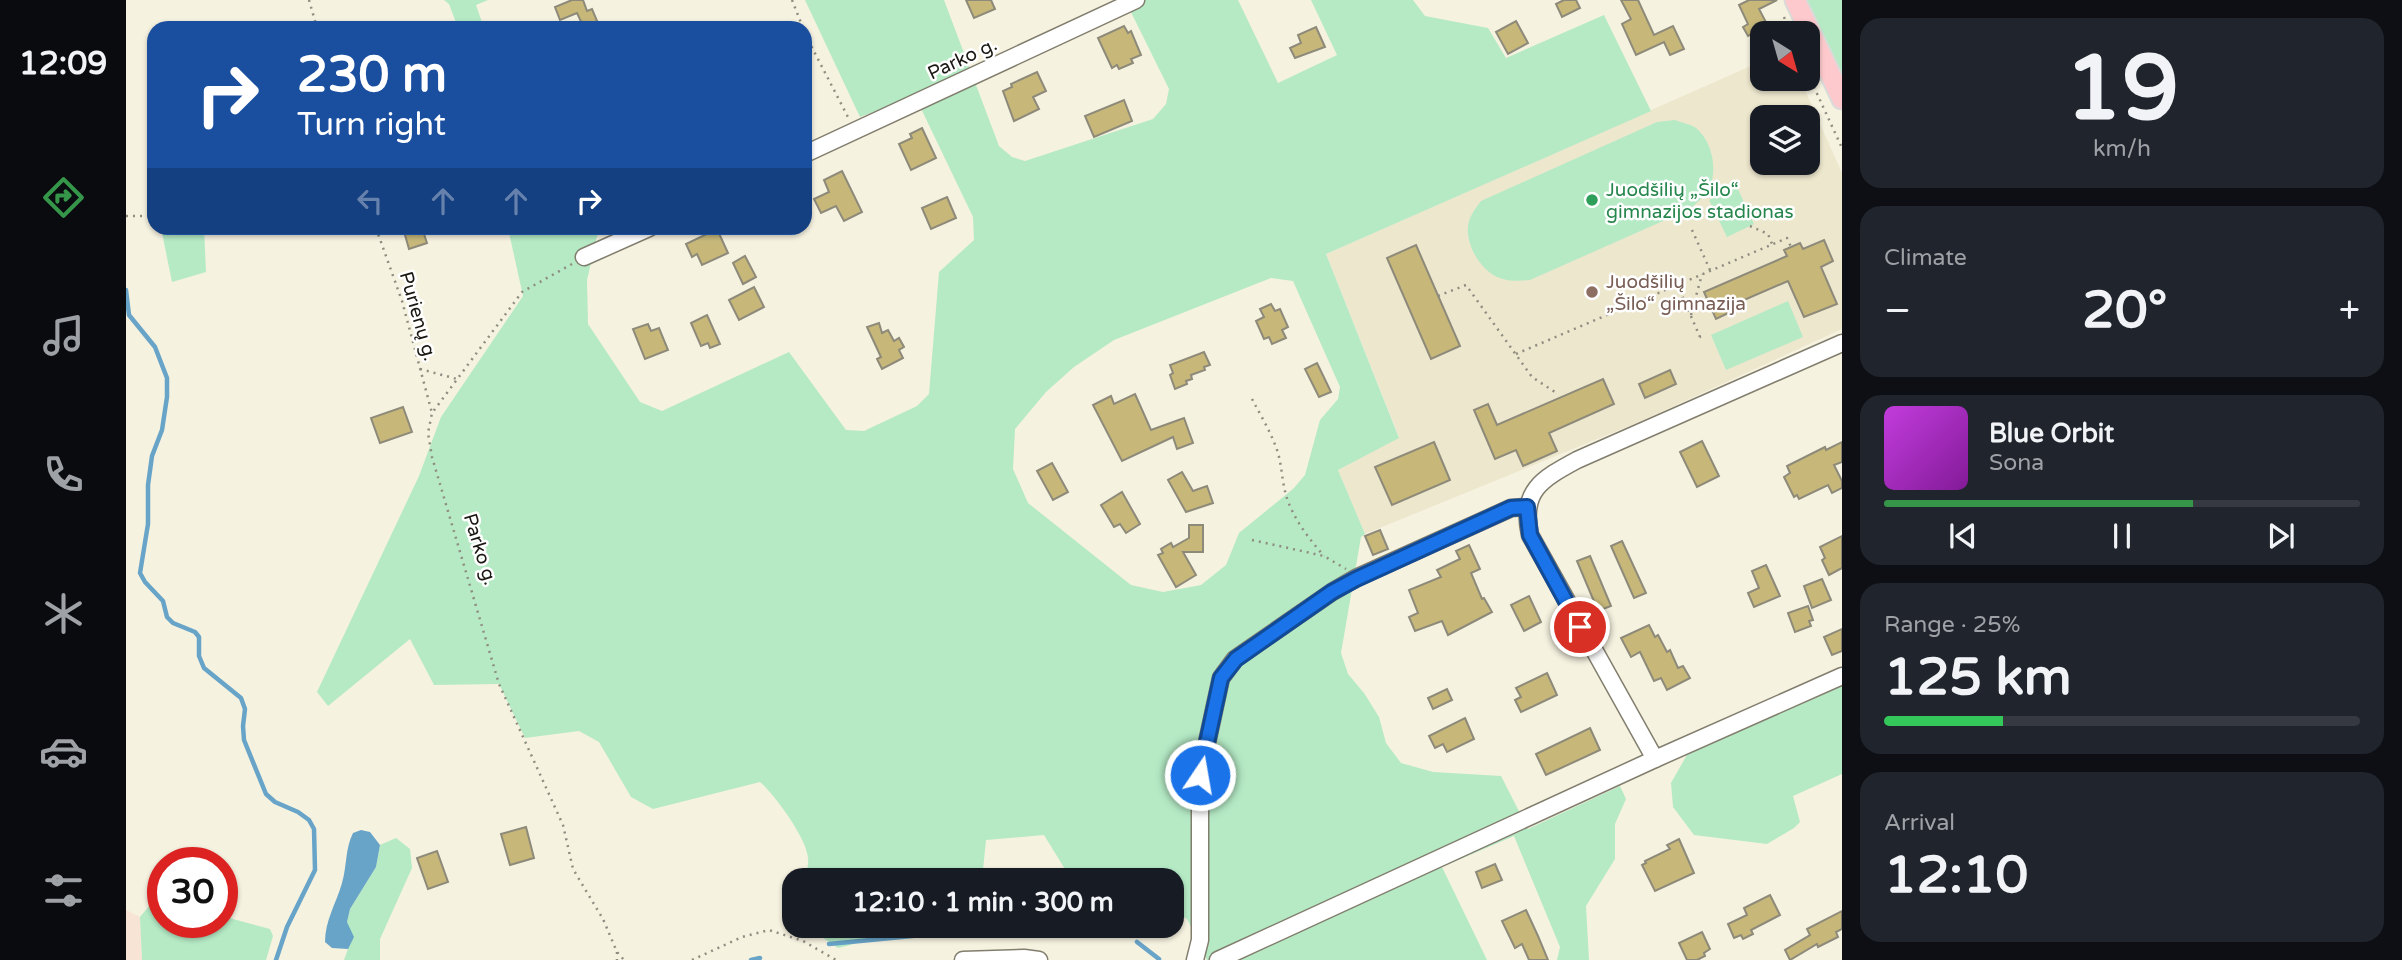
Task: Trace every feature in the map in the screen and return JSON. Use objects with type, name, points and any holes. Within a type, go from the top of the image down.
[{"type":"main road","points":[[1795,0],[1842,99]]},
{"type":"street","name":"Parko g.","points":[[812,151],[1136,0]]},
{"type":"street","points":[[584,257],[633,235]]},
{"type":"street","points":[[1654,759],[1530,535],[1527,507],[1533,493],[1544,481],[1577,460],[1842,343]]},
{"type":"street","points":[[1195,960],[1200,940],[1200,775],[1221,678],[1236,659],[1332,592],[1511,508],[1527,507]]},
{"type":"street","points":[[1218,960],[1654,759],[1842,676]]},
{"type":"street","points":[[963,960],[1039,960]]},
{"type":"path","points":[[309,0],[315,21]]},
{"type":"path","points":[[792,0],[800,21]]},
{"type":"path","points":[[812,47],[856,131]]},
{"type":"path","points":[[1816,91],[1842,148]]},
{"type":"path","points":[[126,216],[147,216]]},
{"type":"path","points":[[1750,226],[1768,234],[1772,244]]},
{"type":"path","points":[[1692,230],[1710,270]]},
{"type":"path","name":"Purienų g.","points":[[378,235],[402,301],[432,413]]},
{"type":"path","points":[[1516,354],[1787,238],[1791,247]]},
{"type":"path","points":[[432,413],[522,292],[584,257]]},
{"type":"path","points":[[1690,315],[1702,274]]},
{"type":"path","points":[[1438,296],[1466,285],[1532,377],[1558,394]]},
{"type":"path","points":[[1677,285],[1700,337],[1698,338]]},
{"type":"path","points":[[420,369],[457,379]]},
{"type":"path","points":[[1252,399],[1274,442],[1290,508],[1324,556]]},
{"type":"path","name":"Parko g.","points":[[432,413],[428,433],[432,457],[499,684],[563,825],[573,869],[603,919],[617,952],[624,960]]},
{"type":"path","points":[[1252,540],[1324,556],[1345,567],[1356,579]]},
{"type":"path","points":[[692,960],[742,937],[769,930],[803,941],[836,960]]},
{"type":"path","points":[[617,952],[617,960]]},
{"type":"shaded area","name":"Juodšilių „Šilo“ gimnazija","points":[[1750,66],[1750,91],[1805,91],[1812,105],[1750,105],[1750,175],[1820,175],[1820,124],[1842,173],[1842,329],[1639,422],[1365,534],[1338,470],[1399,437],[1326,254]]},
{"type":"shaded area","points":[[126,910],[140,917],[142,960],[126,960]]},
{"type":"green space","points":[[444,0],[488,0],[476,5],[482,21],[455,21],[449,4]]},
{"type":"green space","points":[[805,0],[944,0],[999,146],[1012,157],[1025,161],[1153,119],[1166,104],[1169,89],[1125,0],[1238,0],[1278,83],[1337,55],[1311,0],[1413,0],[1425,16],[1488,28],[1506,58],[1604,15],[1651,111],[1326,254],[1399,438],[1338,470],[1365,534],[1361,537],[1341,653],[1348,674],[1379,717],[1386,743],[1401,763],[1433,772],[1501,776],[1528,829],[1620,786],[1626,799],[1615,824],[1615,859],[1586,906],[1589,960],[1557,960],[1560,947],[1514,836],[1442,867],[1487,960],[1207,960],[1184,917],[1184,868],[1064,868],[1044,835],[986,840],[983,868],[807,868],[806,850],[796,829],[782,807],[760,782],[653,809],[631,797],[599,742],[579,731],[525,738],[499,684],[434,685],[410,639],[328,706],[317,692],[419,476],[441,417],[523,296],[510,235],[597,235],[587,280],[588,324],[640,402],[662,411],[789,352],[846,430],[864,431],[917,406],[929,394],[939,272],[974,240],[973,217],[915,96],[860,117]],"holes":[[[1271,278],[1293,281],[1340,387],[1338,399],[1320,420],[1305,475],[1293,489],[1239,533],[1226,565],[1201,585],[1163,592],[1131,585],[1028,503],[1013,469],[1015,429],[1046,392],[1074,367],[1114,340]]]},
{"type":"green space","points":[[1806,0],[1842,0],[1842,77],[1820,30],[1820,21],[1816,21]]},
{"type":"green space","name":"Juodšilių „Šilo“ gimnazijos stadionas","points":[[1675,120],[1694,127],[1701,133],[1709,146],[1713,162],[1711,184],[1702,198],[1690,209],[1530,280],[1501,279],[1480,262],[1469,241],[1468,226],[1481,201],[1657,122]]},
{"type":"green space","points":[[1737,187],[1754,224],[1727,237],[1709,200]]},
{"type":"green space","points":[[162,235],[204,235],[206,272],[172,282]]},
{"type":"green space","points":[[1788,301],[1803,337],[1726,370],[1711,335]]},
{"type":"green space","points":[[1842,686],[1842,774],[1793,796],[1800,822],[1767,844],[1694,835],[1673,807],[1671,783],[1688,753]]},
{"type":"green space","points":[[396,838],[410,849],[412,868],[380,939],[380,960],[344,960],[348,949],[347,922],[350,909],[376,867],[380,845]]},
{"type":"green space","points":[[147,908],[147,938],[238,938],[238,920],[270,929],[273,936],[266,960],[142,960],[140,917]]},
{"type":"green space","points":[[823,938],[878,938],[838,948]]},
{"type":"water","points":[[361,830],[370,832],[380,845],[376,867],[350,909],[347,922],[354,937],[348,949],[332,948],[325,942],[327,926],[342,883],[350,839],[353,833]]},
{"type":"building","points":[[572,0],[583,0],[587,11],[592,9],[597,21],[581,21],[577,13],[560,20],[555,7]]},
{"type":"building","points":[[966,0],[991,0],[995,9],[974,18]]},
{"type":"building","points":[[1564,0],[1576,0],[1580,8],[1562,17],[1556,4]]},
{"type":"building","points":[[1621,0],[1638,0],[1654,35],[1673,26],[1684,49],[1670,55],[1664,42],[1636,55],[1622,24],[1631,19]]},
{"type":"building","points":[[1749,0],[1777,0],[1759,9],[1765,21],[1750,21],[1748,36],[1743,27],[1748,24],[1739,5]]},
{"type":"building","points":[[1516,21],[1528,43],[1508,54],[1496,32]]},
{"type":"building","points":[[1124,26],[1128,33],[1131,31],[1141,55],[1131,59],[1133,63],[1119,69],[1117,65],[1112,68],[1098,38]]},
{"type":"building","points":[[1316,27],[1325,47],[1295,58],[1290,48],[1301,43],[1298,35]]},
{"type":"building","points":[[1037,72],[1046,91],[1033,97],[1039,109],[1014,121],[1003,91],[1012,87],[1011,84]]},
{"type":"building","points":[[1124,100],[1132,121],[1094,137],[1085,116]]},
{"type":"building","points":[[922,128],[936,158],[911,170],[899,144],[912,138],[910,134]]},
{"type":"building","points":[[842,171],[862,212],[844,221],[836,206],[821,213],[814,199],[829,192],[824,180]]},
{"type":"building","points":[[947,197],[956,218],[931,229],[922,208]]},
{"type":"building","points":[[405,235],[424,235],[427,243],[409,249]]},
{"type":"building","points":[[705,235],[720,235],[728,253],[702,265],[697,254],[692,257],[686,244]]},
{"type":"building","points":[[1824,240],[1833,261],[1821,267],[1837,304],[1804,317],[1788,281],[1737,303],[1739,308],[1716,319],[1704,292],[1787,256],[1784,250],[1800,243],[1803,249]]},
{"type":"building","points":[[1416,245],[1460,346],[1431,359],[1387,258]]},
{"type":"building","points":[[745,256],[756,277],[743,284],[733,263]]},
{"type":"building","points":[[754,287],[764,307],[739,320],[729,300]]},
{"type":"building","points":[[1271,304],[1275,311],[1280,309],[1288,327],[1282,330],[1286,338],[1272,344],[1269,337],[1264,339],[1256,321],[1264,317],[1260,309]]},
{"type":"building","points":[[707,315],[720,344],[710,348],[708,343],[701,346],[691,323]]},
{"type":"building","points":[[879,323],[882,333],[888,330],[894,341],[899,338],[904,347],[899,350],[903,358],[882,369],[877,359],[881,357],[867,327]]},
{"type":"building","points":[[648,324],[651,331],[659,328],[668,350],[645,359],[633,329]]},
{"type":"building","points":[[1204,352],[1210,365],[1191,375],[1192,379],[1186,381],[1187,384],[1175,389],[1170,365]]},
{"type":"building","points":[[1317,363],[1331,392],[1319,397],[1305,369]]},
{"type":"building","points":[[1670,370],[1676,384],[1645,398],[1639,384]]},
{"type":"building","points":[[1603,379],[1614,404],[1549,433],[1557,451],[1523,466],[1516,450],[1495,459],[1474,410],[1488,404],[1497,425]]},
{"type":"building","points":[[1135,394],[1151,430],[1184,418],[1193,443],[1177,449],[1173,437],[1122,461],[1093,405],[1111,396],[1114,404]]},
{"type":"building","points":[[403,407],[412,432],[380,443],[371,418]]},
{"type":"building","points":[[1702,441],[1719,476],[1697,487],[1680,452]]},
{"type":"building","points":[[1434,442],[1450,480],[1392,505],[1375,467]]},
{"type":"building","points":[[1842,442],[1842,462],[1834,465],[1842,481],[1842,488],[1832,493],[1828,485],[1799,499],[1797,495],[1794,497],[1784,477],[1790,473],[1787,466],[1825,447],[1826,450]]},
{"type":"building","points":[[1052,463],[1068,492],[1053,500],[1037,471]]},
{"type":"building","points":[[1182,472],[1193,491],[1207,486],[1213,503],[1186,512],[1168,480]]},
{"type":"building","points":[[1122,492],[1140,524],[1126,533],[1120,524],[1114,527],[1101,505]]},
{"type":"building","points":[[1189,525],[1203,525],[1203,552],[1183,552],[1196,575],[1176,587],[1158,555],[1163,553],[1161,549],[1171,543],[1173,547],[1189,538]]},
{"type":"building","points":[[1380,530],[1388,549],[1373,555],[1365,536]]},
{"type":"building","points":[[1842,536],[1842,568],[1829,575],[1820,547]]},
{"type":"building","points":[[1622,541],[1646,593],[1634,598],[1611,546]]},
{"type":"building","points":[[1469,545],[1480,569],[1471,573],[1482,599],[1484,598],[1492,612],[1448,635],[1442,621],[1415,631],[1409,617],[1418,613],[1409,590],[1441,577],[1437,570],[1460,559],[1456,551]]},
{"type":"building","points":[[1590,556],[1611,606],[1598,611],[1577,561]]},
{"type":"building","points":[[1766,565],[1780,596],[1754,607],[1748,593],[1759,588],[1752,571]]},
{"type":"building","points":[[1822,579],[1831,600],[1812,608],[1804,586]]},
{"type":"building","points":[[1529,596],[1541,622],[1524,631],[1511,605]]},
{"type":"building","points":[[1808,606],[1813,620],[1809,621],[1811,626],[1795,632],[1788,613]]},
{"type":"building","points":[[1649,625],[1667,652],[1670,650],[1678,668],[1683,666],[1690,678],[1667,690],[1661,678],[1654,681],[1640,652],[1631,657],[1621,638]]},
{"type":"building","points":[[1842,629],[1842,651],[1832,655],[1824,637]]},
{"type":"building","points":[[1547,673],[1557,695],[1521,712],[1515,700],[1521,697],[1516,688]]},
{"type":"building","points":[[1447,689],[1452,700],[1433,709],[1428,698]]},
{"type":"building","points":[[1465,718],[1474,739],[1447,752],[1443,744],[1435,748],[1429,736]]},
{"type":"building","points":[[1590,728],[1600,750],[1546,775],[1536,754]]},
{"type":"building","points":[[526,827],[534,858],[510,865],[501,834]]},
{"type":"building","points":[[1679,839],[1694,873],[1655,891],[1642,865],[1670,849],[1667,845]]},
{"type":"building","points":[[437,851],[448,882],[428,889],[417,858]]},
{"type":"building","points":[[1495,864],[1502,880],[1482,888],[1476,872]]},
{"type":"building","points":[[1770,895],[1780,915],[1751,930],[1753,934],[1743,939],[1741,935],[1734,938],[1728,924],[1747,915],[1744,908]]},
{"type":"building","points":[[1526,910],[1548,960],[1529,960],[1522,944],[1515,948],[1502,921]]},
{"type":"building","points":[[1842,911],[1842,929],[1836,932],[1838,937],[1818,947],[1817,944],[1790,960],[1785,950],[1810,935],[1807,929]]},
{"type":"building","points":[[1702,932],[1710,949],[1704,953],[1705,956],[1697,960],[1687,960],[1679,943]]},
{"type":"waterway","points":[[126,290],[129,315],[155,347],[167,378],[162,430],[152,456],[148,485],[148,524],[140,573],[163,601],[167,617],[173,623],[195,632],[199,637],[199,656],[204,668],[241,698],[245,709],[244,740],[266,794],[275,802],[309,820],[314,829],[315,870],[287,927],[276,960]]},
{"type":"waterway","points":[[829,944],[891,938]]},
{"type":"waterway","points":[[1137,942],[1159,959]]},
{"type":"waterway","points":[[751,960],[760,958]]},
{"type":"place","name":"Juodšilių „Šilo“ gimnazijos stadionas","points":[[1592,200]]},
{"type":"place","name":"Juodšilių „Šilo“ gimnazija","points":[[1592,292]]},
{"type":"route","points":[[1200,775],[1221,678],[1236,659],[1332,592],[1511,508],[1527,507],[1526,520],[1530,535],[1580,627]]}]
